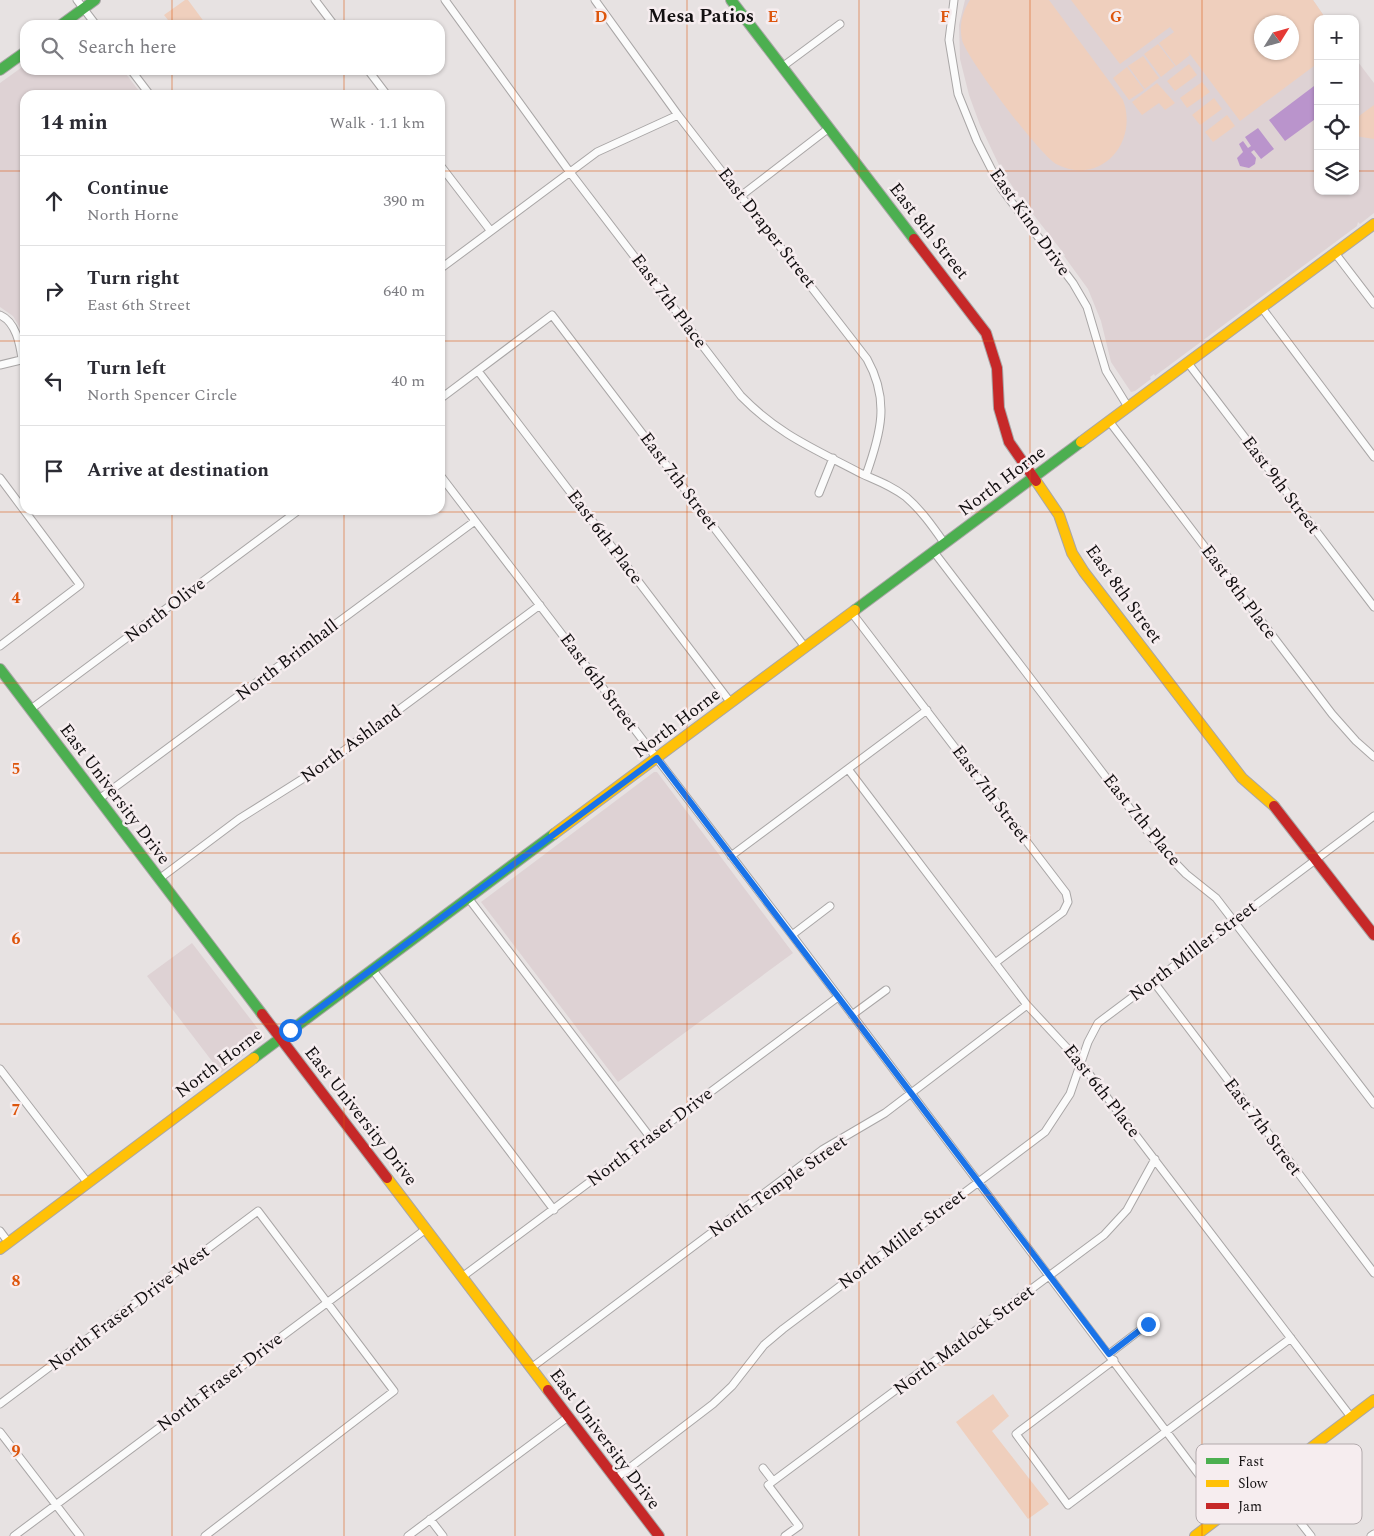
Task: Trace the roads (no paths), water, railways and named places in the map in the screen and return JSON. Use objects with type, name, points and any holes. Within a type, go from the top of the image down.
[{"type":"street","points":[[66,20],[80,4],[95,0]]},
{"type":"street","points":[[314,0],[330,20]]},
{"type":"street","name":"East 7th Place","points":[[445,0],[569,171],[741,396],[770,424],[788,437],[887,484],[905,497],[922,512],[945,544]]},
{"type":"street","name":"East Draper Street","points":[[595,0],[678,115],[858,346],[875,374],[880,389],[881,423],[878,440],[866,475]]},
{"type":"street","name":"East 8th Street","points":[[731,0],[986,332],[997,368],[998,398],[1003,425],[1016,455],[1059,515],[1072,553],[1084,572],[1242,778],[1280,812],[1374,935]]},
{"type":"street","name":"East Kino Drive","points":[[954,0],[949,40],[958,94],[977,141],[1001,188],[1073,283],[1087,307],[1106,371],[1128,407]]},
{"type":"street","points":[[80,4],[92,20]]},
{"type":"street","points":[[782,67],[840,24]]},
{"type":"street","points":[[0,70],[20,56]]},
{"type":"street","points":[[135,75],[146,90]]},
{"type":"street","points":[[372,75],[383,90]]},
{"type":"street","points":[[445,265],[597,152],[678,115]]},
{"type":"street","points":[[742,195],[830,128]]},
{"type":"street","points":[[445,172],[490,230]]},
{"type":"street","name":"North Horne","points":[[0,1249],[372,969],[469,899],[1374,224]]},
{"type":"street","points":[[1335,253],[1374,304]]},
{"type":"street","points":[[1262,308],[1374,457]]},
{"type":"street","points":[[0,315],[13,327],[20,345]]},
{"type":"street","name":"East 7th Street","points":[[478,371],[552,315],[805,647]]},
{"type":"street","points":[[0,365],[20,360]]},
{"type":"street","name":"East 9th Street","points":[[1188,363],[1374,607]]},
{"type":"street","points":[[445,395],[478,371]]},
{"type":"street","name":"East 6th Place","points":[[478,371],[731,703]]},
{"type":"street","name":"East 8th Place","points":[[1109,421],[1332,714],[1356,741],[1374,757]]},
{"type":"street","points":[[819,493],[833,458]]},
{"type":"street","points":[[0,478],[20,505]]},
{"type":"street","name":"East 6th Street","points":[[445,482],[792,935],[1196,1471]]},
{"type":"street","points":[[0,646],[80,585],[28,515]]},
{"type":"street","name":"North Olive","points":[[31,709],[291,515]]},
{"type":"street","name":"North Brimhall","points":[[99,799],[475,520]]},
{"type":"street","name":"East 7th Place","points":[[934,552],[1157,844],[1186,874],[1216,898],[1374,1104]]},
{"type":"street","name":"North Ashland","points":[[159,879],[239,819],[323,766],[540,605]]},
{"type":"street","name":"East 7th Street","points":[[852,612],[1064,889],[1067,897],[1067,906],[1063,912],[995,963]]},
{"type":"street","name":"East University Drive","points":[[0,669],[659,1536]]},
{"type":"street","points":[[731,856],[927,710]]},
{"type":"street","name":"East 6th Place","points":[[848,769],[1027,1005],[1080,1062],[1351,1418]]},
{"type":"street","name":"North Miller Street","points":[[615,1479],[713,1404],[764,1345],[783,1329],[1045,1132],[1070,1094],[1080,1062],[1098,1023],[1374,816]]},
{"type":"street","points":[[469,899],[650,1137]]},
{"type":"street","points":[[792,935],[830,906]]},
{"type":"street","points":[[372,969],[554,1210]]},
{"type":"street","name":"East 7th Street","points":[[1152,981],[1374,1273]]},
{"type":"street","points":[[852,1015],[886,990]]},
{"type":"street","name":"North Fraser Drive","points":[[462,1277],[838,996]]},
{"type":"street","name":"North Temple Street","points":[[531,1368],[822,1150],[885,1113],[1027,1005]]},
{"type":"street","points":[[0,1069],[87,1182]]},
{"type":"street","name":"North Matlock Street","points":[[773,1481],[1050,1276],[1116,1224],[1127,1210],[1155,1159]]},
{"type":"street","name":"North Fraser Drive West","points":[[0,1404],[258,1212],[327,1302]]},
{"type":"street","name":"North Fraser Drive","points":[[14,1536],[426,1228]]},
{"type":"street","points":[[0,1231],[9,1243]]},
{"type":"street","points":[[206,1536],[394,1392],[327,1302]]},
{"type":"street","points":[[1148,1324],[1111,1357],[1016,1434],[1068,1505],[1290,1338]]},
{"type":"street","points":[[1317,1444],[1374,1400]]},
{"type":"street","points":[[408,1536],[568,1417]]},
{"type":"street","points":[[0,1432],[80,1536]]},
{"type":"street","points":[[763,1468],[773,1481],[768,1485],[799,1526],[785,1536]]},
{"type":"street","points":[[430,1519],[443,1536]]},
{"type":"street","points":[[1195,1536],[1210,1524]]},
{"type":"street","points":[[1302,1524],[1311,1536]]},
{"type":"district","name":"Mesa Patios","points":[[701,16]]}]
